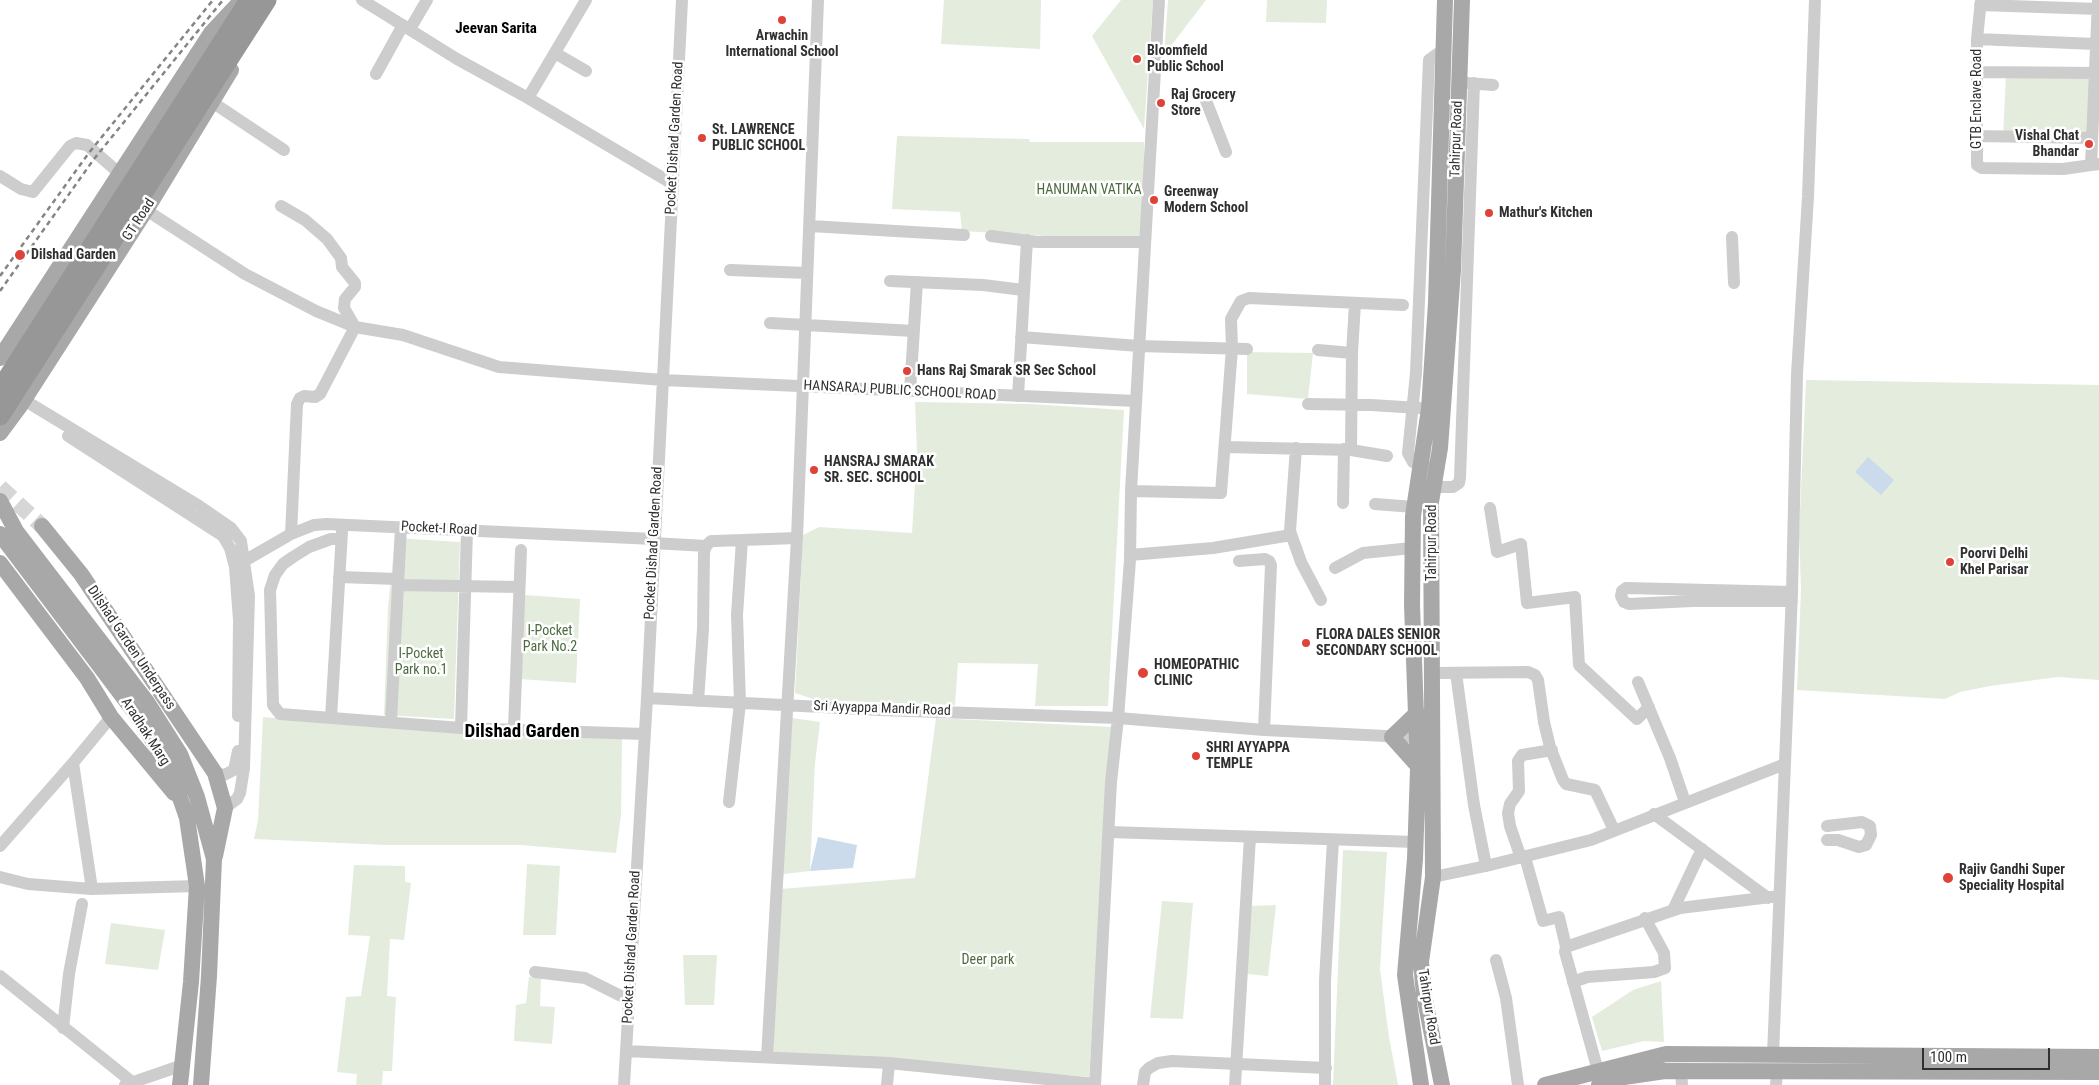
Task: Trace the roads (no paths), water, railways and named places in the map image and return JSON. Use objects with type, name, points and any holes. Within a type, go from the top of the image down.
[{"type":"highway","name":"GT Road","points":[[0,416],[182,119],[249,0]]},
{"type":"highway","name":"GT Road","points":[[0,390],[182,119],[267,0]]},
{"type":"main road","points":[[0,358],[211,33],[242,0]]},
{"type":"main road","name":"GT Road","points":[[0,433],[22,403],[146,210],[212,102],[267,0]]},
{"type":"main road","name":"Tahirpur Road","points":[[1442,1085],[1424,995],[1421,962],[1433,877],[1425,738],[1417,713],[1412,605],[1412,548],[1414,507],[1429,467],[1440,448],[1452,280],[1434,113],[1442,82],[1445,0]]},
{"type":"main road","name":"Tahirpur Road","points":[[1421,1085],[1405,975],[1416,842],[1418,766],[1425,738],[1433,673],[1432,487],[1429,467],[1429,409],[1446,227],[1467,83],[1462,0]]},
{"type":"main road","name":"Aradhak Marg","points":[[0,501],[16,531],[147,702],[180,754],[197,797],[214,859]]},
{"type":"main road","name":"Dilshad Garden Underpass","points":[[42,526],[81,574],[215,774]]},
{"type":"main road","name":"Aradhak Marg","points":[[0,534],[136,714],[169,766],[187,818],[197,886],[186,1039],[180,1085]]},
{"type":"main road","points":[[0,564],[87,678],[111,717],[182,803]]},
{"type":"main road","points":[[1417,713],[1392,737],[1418,766]]},
{"type":"main road","name":"Aradhak Marg","points":[[201,1085],[209,976],[214,859],[225,808],[215,774]]},
{"type":"main road","points":[[186,1039],[192,1051],[191,1072],[197,1074],[202,1068]]},
{"type":"main road","points":[[1598,1078],[1666,1054],[2099,1057]]},
{"type":"main road","points":[[1545,1085],[1598,1078],[1624,1077],[1665,1070],[1682,1078],[2099,1072]]},
{"type":"street","points":[[362,0],[457,59],[528,98],[672,184]]},
{"type":"street","points":[[376,74],[427,0]]},
{"type":"street","points":[[528,98],[586,0]]},
{"type":"street","name":"Pocket Dishad Garden Road","points":[[624,1085],[647,698],[682,0]]},
{"type":"street","points":[[767,1057],[772,952],[775,932],[776,871],[788,705],[804,387],[818,0]]},
{"type":"street","points":[[626,1051],[889,1062],[1095,1085],[1111,782],[1118,718],[1130,555],[1131,491],[1159,0]]},
{"type":"street","points":[[1773,1055],[1773,897],[1785,764],[1792,596],[1797,374],[1808,197],[1815,0]]},
{"type":"street","points":[[1980,2],[2098,6],[2095,44],[2096,111],[2092,138],[2095,164]]},
{"type":"street","name":"GTB Enclave Road","points":[[1980,2],[1977,39],[1977,163],[1982,168],[2063,169],[2095,164]]},
{"type":"street","points":[[1977,39],[2095,44]]},
{"type":"street","points":[[1429,467],[1413,462],[1408,453],[1416,373],[1434,113],[1430,60],[1443,50]]},
{"type":"street","points":[[555,53],[586,71]]},
{"type":"street","points":[[1978,72],[2096,73]]},
{"type":"street","points":[[1442,82],[1493,84]]},
{"type":"street","points":[[1432,487],[1453,487],[1459,482],[1460,478],[1467,83]]},
{"type":"street","points":[[1204,98],[1226,152]]},
{"type":"street","points":[[212,102],[284,150]]},
{"type":"street","points":[[1976,136],[2092,138]]},
{"type":"street","points":[[0,176],[21,189],[33,192],[70,146],[76,143],[87,145],[119,173]]},
{"type":"street","points":[[281,206],[304,220],[327,239],[341,258],[342,267],[355,283],[353,291],[345,299],[344,308],[355,326],[320,394],[315,397],[304,396],[300,398],[297,404],[291,534]]},
{"type":"street","name":"HANSARAJ PUBLIC SCHOOL ROAD","points":[[146,210],[245,274],[316,310],[355,326],[403,335],[499,367],[663,380],[1136,401]]},
{"type":"street","points":[[810,226],[964,235]]},
{"type":"street","points":[[991,236],[1038,242],[1145,242]]},
{"type":"street","points":[[1732,237],[1734,283]]},
{"type":"street","points":[[1018,396],[1027,240]]},
{"type":"street","points":[[730,270],[807,273]]},
{"type":"street","points":[[890,281],[983,285],[1023,290]]},
{"type":"street","points":[[910,392],[917,282]]},
{"type":"street","points":[[1131,491],[1221,492],[1232,348],[1231,319],[1241,302],[1249,298],[1403,304]]},
{"type":"street","points":[[1343,503],[1351,405],[1355,303]]},
{"type":"street","points":[[770,323],[914,331]]},
{"type":"street","points":[[1021,338],[1139,346],[1247,349]]},
{"type":"street","points":[[1318,350],[1352,353]]},
{"type":"street","points":[[22,403],[231,528],[241,541],[240,563],[250,596],[243,640],[240,794],[237,799],[225,808]]},
{"type":"street","points":[[1308,404],[1429,409]]},
{"type":"street","points":[[1225,447],[1348,449],[1388,456]]},
{"type":"street","points":[[1296,448],[1290,516],[1291,535],[1301,562],[1321,600]]},
{"type":"street","points":[[1375,504],[1414,507]]},
{"type":"street","points":[[1490,508],[1497,552],[1521,544],[1527,603],[1575,597],[1579,665],[1637,720],[1649,707]]},
{"type":"street","points":[[331,718],[342,524]]},
{"type":"street","name":"Pocket-I Road","points":[[240,563],[291,534],[314,526],[342,524],[654,541],[706,546],[711,542],[796,538]]},
{"type":"street","points":[[391,721],[401,527]]},
{"type":"street","points":[[461,728],[467,586],[467,530]]},
{"type":"street","points":[[1130,555],[1213,548],[1291,535]]},
{"type":"street","points":[[341,539],[331,539],[309,547],[283,564],[275,575],[269,599],[273,705],[280,714],[391,721],[461,728],[514,728],[644,734]]},
{"type":"street","points":[[729,802],[740,703],[737,615],[742,540]]},
{"type":"street","points":[[698,701],[704,629],[704,552],[706,546]]},
{"type":"street","points":[[1335,568],[1363,553],[1412,548]]},
{"type":"street","points":[[514,728],[520,550]]},
{"type":"street","points":[[1240,561],[1265,559],[1269,560],[1271,564],[1264,730]]},
{"type":"street","points":[[339,577],[467,586],[519,587]]},
{"type":"street","points":[[1626,588],[1792,596],[1629,604],[1624,602],[1621,596],[1622,591],[1626,588]]},
{"type":"street","points":[[1433,673],[1528,672],[1535,675],[1538,680],[1544,722],[1552,750],[1566,784],[1596,791],[1614,830]]},
{"type":"street","points":[[1456,673],[1474,805],[1486,866]]},
{"type":"street","points":[[1638,682],[1670,758],[1685,802]]},
{"type":"street","name":"Sri Ayyappa Mandir Road","points":[[647,698],[1118,718],[1264,730],[1425,738]]},
{"type":"street","points":[[0,846],[111,717]]},
{"type":"street","points":[[1552,750],[1522,755],[1518,761],[1519,791],[1510,804],[1508,813],[1510,826],[1523,857],[1543,921],[1559,917],[1566,947],[1565,952],[1598,1078]]},
{"type":"street","points":[[73,763],[92,889]]},
{"type":"street","points":[[1433,877],[1591,840],[1785,764]]},
{"type":"street","points":[[215,774],[230,774],[240,767]]},
{"type":"street","points":[[1654,814],[1773,897]]},
{"type":"street","points":[[1826,840],[1838,840],[1859,847],[1866,845],[1871,835],[1870,826],[1862,822],[1827,826]]},
{"type":"street","points":[[1109,832],[1416,842]]},
{"type":"street","points":[[1235,1085],[1250,837]]},
{"type":"street","points":[[1325,1085],[1325,980],[1333,840]]},
{"type":"street","points":[[1673,910],[1702,849]]},
{"type":"street","points":[[0,877],[28,884],[92,889],[197,886]]},
{"type":"street","points":[[1566,947],[1645,918],[1673,910],[1773,897]]},
{"type":"street","points":[[63,1028],[69,974],[82,904]]},
{"type":"street","points":[[1573,982],[1587,977],[1654,972],[1665,968],[1664,953],[1645,918]]},
{"type":"street","points":[[1496,960],[1506,998],[1518,1085]]},
{"type":"street","points":[[535,972],[584,978],[629,1000]]},
{"type":"street","points":[[0,976],[128,1084],[183,1065]]},
{"type":"street","points":[[1144,1085],[1145,1072],[1158,1063],[1172,1061],[1326,1068]]},
{"type":"street","points":[[887,1085],[889,1062]]},
{"type":"water","points":[[1868,457],[1894,480],[1881,495],[1855,472]]},
{"type":"water","points":[[818,837],[857,845],[853,868],[810,871]]},
{"type":"tunnel","points":[[0,487],[42,526]]},
{"type":"railway","points":[[0,276],[88,154],[213,0]]},
{"type":"railway","points":[[0,291],[94,159],[223,0]]},
{"type":"place","name":"Arwachin International School","points":[[782,20]]},
{"type":"place","name":"Bloomfield Public School","points":[[1137,59]]},
{"type":"place","name":"Raj Grocery Store","points":[[1161,103]]},
{"type":"place","name":"St. LAWRENCE PUBLIC SCHOOL","points":[[702,138]]},
{"type":"place","name":"Vishal Chat Bhandar","points":[[2089,144]]},
{"type":"place","name":"Greenway Modern School","points":[[1154,200]]},
{"type":"place","name":"Mathur's Kitchen","points":[[1489,213]]},
{"type":"place","name":"Dilshad Garden","points":[[20,255]]},
{"type":"place","name":"Hans Raj Smarak SR Sec School","points":[[907,371]]},
{"type":"place","name":"HANSRAJ SMARAK SR. SEC. SCHOOL","points":[[814,470]]},
{"type":"place","name":"Poorvi Delhi Khel Parisar","points":[[1950,562]]},
{"type":"place","name":"FLORA DALES SENIOR SECONDARY SCHOOL","points":[[1306,643]]},
{"type":"place","name":"HOMEOPATHIC CLINIC","points":[[1143,673]]},
{"type":"place","name":"SHRI AYYAPPA TEMPLE","points":[[1196,756]]},
{"type":"place","name":"Rajiv Gandhi Super Speciality Hospital","points":[[1948,878]]},
{"type":"district","name":"Jeevan Sarita","points":[[496,29]]},
{"type":"district","name":"Dilshad Garden","points":[[522,732]]},
{"type":"park label","name":"HANUMAN VATIKA","points":[[1089,190]]},
{"type":"park label","name":"I-Pocket Park No.2","points":[[550,640]]},
{"type":"park label","name":"I-Pocket Park no.1","points":[[421,662]]},
{"type":"park label","name":"Deer park","points":[[988,960]]}]
